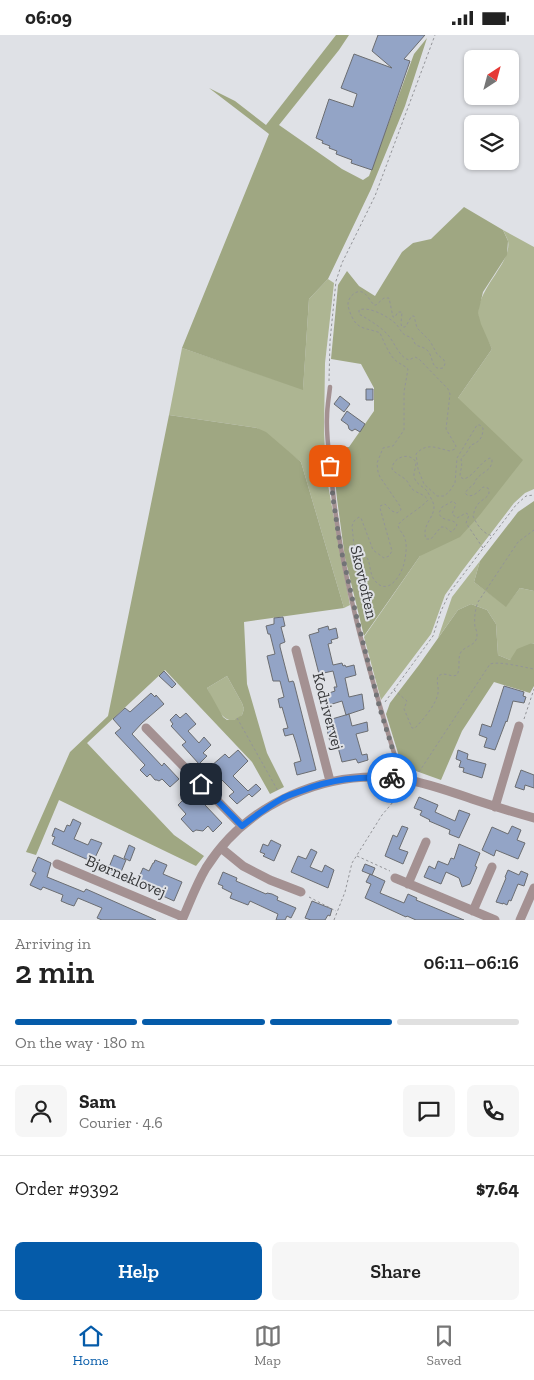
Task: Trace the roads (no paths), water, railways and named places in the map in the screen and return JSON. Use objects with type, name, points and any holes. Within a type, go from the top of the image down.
[{"type":"street","name":"Kodrivervej","points":[[296,650],[330,781]]},
{"type":"street","points":[[495,807],[519,726]]},
{"type":"street","points":[[146,728],[242,826]]},
{"type":"street","points":[[183,918],[207,867],[221,848],[242,826],[282,799],[330,781],[353,777],[407,780],[433,786],[534,818]]},
{"type":"street","points":[[408,884],[426,841]]},
{"type":"street","points":[[221,848],[243,866],[270,880],[301,892]]},
{"type":"street","name":"Bjørneklovej","points":[[57,864],[183,918]]},
{"type":"street","points":[[474,911],[492,867]]},
{"type":"street","points":[[395,878],[495,920]]},
{"type":"street","points":[[520,920],[534,888]]},
{"type":"lane","name":"Skovtoften","points":[[330,387],[327,418],[333,498],[340,545],[380,709],[407,780]]}]
